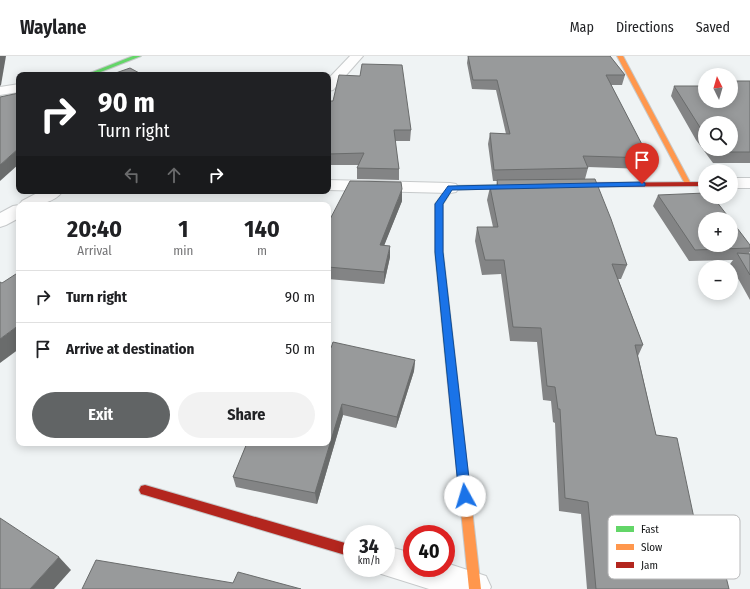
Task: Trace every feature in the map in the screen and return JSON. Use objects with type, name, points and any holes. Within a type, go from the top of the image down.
[{"type":"street","points":[[96,72],[138,56]]},
{"type":"street","points":[[331,84],[357,56]]},
{"type":"street","points":[[620,56],[688,184]]},
{"type":"street","points":[[0,91],[16,88]]},
{"type":"street","points":[[738,183],[750,183]]},
{"type":"street","points":[[555,186],[698,184]]},
{"type":"street","points":[[331,185],[450,188],[532,186]]},
{"type":"street","points":[[395,564],[475,588],[439,252],[439,204],[450,188]]},
{"type":"street","points":[[34,202],[48,194]]},
{"type":"street","points":[[0,220],[16,212]]},
{"type":"street","points":[[145,490],[343,548]]},
{"type":"building","points":[[468,56],[610,56],[625,75],[606,75],[649,158],[583,156],[588,168],[494,170],[490,133],[510,134],[497,80],[473,80]]},
{"type":"building","points":[[362,64],[402,65],[411,130],[394,130],[399,169],[357,168],[364,153],[331,154],[331,101],[333,101],[339,75],[360,76]]},
{"type":"building","points":[[130,68],[137,72],[119,72]]},
{"type":"building","points":[[738,81],[750,81],[750,152],[738,152],[738,116],[698,116],[698,124],[674,86],[698,86],[698,108],[738,108]]},
{"type":"building","points":[[16,94],[16,151],[0,165],[0,97]]},
{"type":"building","points":[[595,179],[627,265],[612,264],[643,345],[635,345],[656,435],[677,438],[693,515],[608,515],[608,579],[727,579],[729,589],[596,589],[588,502],[565,498],[560,409],[558,409],[555,387],[547,386],[541,328],[513,327],[504,260],[485,260],[477,227],[498,227],[490,187],[498,187],[497,180]]},
{"type":"building","points":[[350,181],[401,182],[402,189],[380,245],[390,246],[384,272],[331,267],[331,217]]},
{"type":"building","points":[[698,193],[698,204],[718,204],[725,212],[698,212],[698,250],[695,250],[658,195]]},
{"type":"building","points":[[738,229],[750,245],[750,248],[738,248]]},
{"type":"building","points":[[737,253],[750,254],[750,275]]},
{"type":"building","points":[[16,274],[16,327],[0,339],[0,282],[2,283]]},
{"type":"building","points":[[333,342],[415,360],[397,417],[342,404],[331,440],[331,348]]},
{"type":"building","points":[[246,446],[329,446],[315,493],[233,477]]},
{"type":"building","points":[[0,518],[59,557],[30,589],[0,589]]},
{"type":"building","points":[[96,560],[233,583],[238,572],[301,589],[82,589]]},
{"type":"traffic: fast","points":[[96,72],[138,56]]},
{"type":"traffic: fast","points":[[452,375],[439,252],[439,204],[450,188],[526,186]]},
{"type":"traffic: slow","points":[[620,56],[688,184]]},
{"type":"traffic: slow","points":[[452,375],[475,589]]},
{"type":"traffic: jam","points":[[568,185],[698,184]]},
{"type":"traffic: jam","points":[[145,490],[343,548]]},
{"type":"route","points":[[465,496],[439,252],[439,204],[450,188],[477,186],[642,184]]}]
